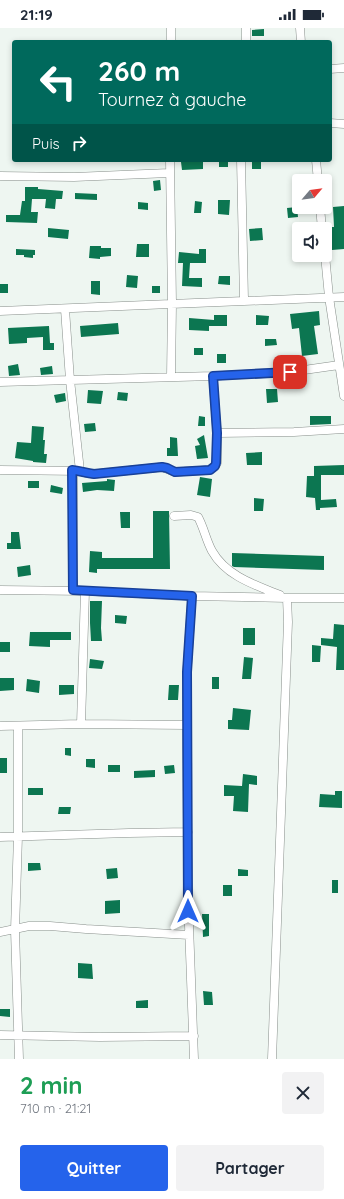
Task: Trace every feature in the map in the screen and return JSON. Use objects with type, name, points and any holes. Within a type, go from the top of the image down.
[{"type":"street","points":[[170,28],[171,40]]},
{"type":"street","points":[[246,28],[246,40]]},
{"type":"street","points":[[300,28],[301,40]]},
{"type":"street","points":[[332,69],[344,68]]},
{"type":"street","points":[[332,123],[344,124]]},
{"type":"street","points":[[170,162],[172,304],[171,377]]},
{"type":"street","points":[[241,162],[244,300]]},
{"type":"street","points":[[316,162],[317,174]]},
{"type":"street","points":[[0,176],[74,177],[169,173]]},
{"type":"street","points":[[326,262],[329,297],[344,396]]},
{"type":"street","points":[[0,311],[344,296]]},
{"type":"street","points":[[65,309],[76,471],[73,590]]},
{"type":"street","points":[[0,382],[213,376],[290,372],[339,365]]},
{"type":"street","points":[[0,470],[76,471],[94,474],[162,467],[175,472],[210,470],[216,463],[217,433],[213,376]]},
{"type":"street","points":[[217,433],[294,432],[344,429]]},
{"type":"street","points":[[174,516],[192,515],[198,517],[211,550],[219,562],[247,582],[287,598]]},
{"type":"street","points":[[0,590],[73,590],[192,596],[344,598]]},
{"type":"street","points":[[81,724],[85,591]]},
{"type":"street","points":[[192,596],[187,672],[187,725],[189,935],[194,1059]]},
{"type":"street","points":[[272,1059],[288,630],[287,598]]},
{"type":"street","points":[[0,726],[18,727],[81,724],[187,725]]},
{"type":"street","points":[[18,727],[18,836],[15,930],[20,1035],[19,1059]]},
{"type":"street","points":[[0,837],[188,832]]},
{"type":"street","points":[[0,932],[29,926],[50,926],[189,935]]},
{"type":"street","points":[[0,1035],[100,1037],[194,1036]]},
{"type":"building","points":[[264,29],[264,36],[252,36],[252,30]]},
{"type":"building","points":[[181,162],[203,162],[203,169],[182,170]]},
{"type":"building","points":[[219,162],[228,162],[228,167],[219,167]]},
{"type":"building","points":[[252,162],[261,162],[261,169],[252,169]]},
{"type":"building","points":[[160,180],[161,190],[154,191],[153,181]]},
{"type":"building","points":[[25,187],[38,187],[38,189],[63,191],[62,199],[56,199],[55,209],[45,208],[46,199],[32,199],[31,212],[38,212],[37,223],[6,222],[6,215],[20,215],[22,201],[25,201]]},
{"type":"building","points":[[75,193],[97,194],[97,200],[75,199]]},
{"type":"building","points":[[218,200],[230,200],[229,215],[218,214]]},
{"type":"building","points":[[195,201],[202,202],[201,213],[194,213]]},
{"type":"building","points":[[138,202],[148,203],[148,210],[138,209]]},
{"type":"building","points":[[344,206],[344,249],[332,250],[332,227],[334,227],[333,207]]},
{"type":"building","points":[[287,208],[292,208],[292,214],[298,214],[298,217],[288,218]]},
{"type":"building","points":[[48,228],[69,230],[68,239],[48,237]]},
{"type":"building","points":[[262,228],[263,240],[250,241],[249,229]]},
{"type":"building","points":[[137,244],[149,244],[149,257],[136,257]]},
{"type":"building","points":[[90,246],[111,248],[111,256],[100,257],[100,259],[89,258]]},
{"type":"building","points":[[16,249],[35,250],[35,255],[33,255],[33,258],[24,257],[24,255],[16,255]]},
{"type":"building","points":[[199,249],[206,249],[206,263],[190,263],[189,278],[202,278],[202,287],[182,286],[183,263],[178,263],[179,252],[199,254]]},
{"type":"building","points":[[127,275],[138,276],[137,288],[126,287]]},
{"type":"building","points":[[219,276],[230,276],[230,285],[218,284]]},
{"type":"building","points":[[91,281],[100,281],[100,295],[91,294]]},
{"type":"building","points":[[0,284],[8,284],[8,293],[0,293]]},
{"type":"building","points":[[152,286],[160,286],[160,293],[152,293]]},
{"type":"building","points":[[319,311],[320,325],[314,326],[318,354],[302,356],[299,328],[292,329],[290,314]]},
{"type":"building","points":[[214,315],[227,315],[227,326],[209,326],[209,331],[189,330],[189,318],[214,320]]},
{"type":"building","points":[[256,315],[269,316],[268,325],[256,325]]},
{"type":"building","points":[[118,323],[119,334],[81,337],[80,326]]},
{"type":"building","points":[[49,326],[50,343],[54,343],[54,350],[43,350],[43,337],[27,338],[27,343],[9,344],[8,328]]},
{"type":"building","points":[[265,339],[276,339],[277,345],[265,346]]},
{"type":"building","points":[[194,348],[203,348],[203,355],[194,355]]},
{"type":"building","points":[[217,354],[226,354],[226,363],[217,363]]},
{"type":"building","points":[[18,364],[20,375],[9,376],[8,366]]},
{"type":"building","points":[[52,366],[53,374],[41,375],[40,368]]},
{"type":"building","points":[[266,389],[277,389],[278,402],[267,403]]},
{"type":"building","points":[[88,390],[103,391],[101,404],[87,403]]},
{"type":"building","points":[[118,392],[128,393],[127,401],[117,400]]},
{"type":"building","points":[[65,393],[66,401],[56,403],[54,395]]},
{"type":"building","points":[[199,416],[205,417],[205,426],[198,426]]},
{"type":"building","points":[[310,416],[331,416],[331,424],[310,425]]},
{"type":"building","points":[[95,423],[96,431],[85,432],[84,424]]},
{"type":"building","points":[[32,426],[44,427],[43,440],[45,440],[44,454],[47,454],[46,463],[15,458],[17,442],[31,443]]},
{"type":"building","points":[[204,435],[208,458],[197,459],[195,446],[200,445],[197,439]]},
{"type":"building","points":[[170,437],[177,438],[178,456],[167,456],[167,448],[170,448]]},
{"type":"building","points":[[262,452],[262,465],[247,465],[246,453]]},
{"type":"building","points":[[344,465],[344,475],[321,475],[321,500],[336,499],[337,507],[320,508],[320,510],[316,510],[315,498],[306,497],[307,476],[314,476],[314,466]]},
{"type":"building","points":[[200,477],[212,479],[210,497],[197,495]]},
{"type":"building","points":[[107,479],[115,480],[114,491],[97,490],[83,492],[82,483],[107,481]]},
{"type":"building","points":[[28,481],[39,481],[39,488],[28,488]]},
{"type":"building","points":[[51,485],[63,488],[62,494],[50,492]]},
{"type":"building","points":[[254,498],[264,499],[263,511],[254,511]]},
{"type":"building","points":[[153,511],[169,511],[170,569],[97,569],[97,573],[89,572],[90,551],[102,552],[102,558],[153,558]]},
{"type":"building","points":[[120,512],[130,512],[130,528],[121,528]]},
{"type":"building","points":[[11,532],[19,532],[21,549],[7,549],[7,543],[11,543]]},
{"type":"building","points":[[232,553],[324,556],[324,570],[234,567],[232,566]]},
{"type":"building","points":[[30,565],[31,575],[18,577],[17,567]]},
{"type":"building","points":[[90,601],[102,601],[102,641],[91,641]]},
{"type":"building","points":[[115,615],[127,616],[126,624],[115,623]]},
{"type":"building","points":[[334,624],[344,625],[344,670],[336,670],[337,647],[321,645],[321,638],[333,639]]},
{"type":"building","points":[[243,628],[255,628],[255,645],[243,645]]},
{"type":"building","points":[[30,632],[71,632],[71,640],[50,640],[50,647],[29,646]]},
{"type":"building","points":[[0,642],[10,642],[10,652],[0,652]]},
{"type":"building","points":[[312,645],[321,646],[320,662],[312,662]]},
{"type":"building","points":[[244,657],[253,658],[251,679],[242,679]]},
{"type":"building","points":[[90,659],[104,661],[102,669],[89,668]]},
{"type":"building","points":[[212,677],[219,677],[219,689],[212,689]]},
{"type":"building","points":[[0,678],[14,678],[14,690],[0,691]]},
{"type":"building","points":[[27,679],[40,681],[39,693],[26,691]]},
{"type":"building","points":[[59,685],[74,685],[74,694],[59,695]]},
{"type":"building","points":[[169,685],[179,685],[178,700],[168,700]]},
{"type":"building","points":[[233,708],[251,710],[249,730],[228,729],[228,720],[232,720]]},
{"type":"building","points":[[65,748],[71,748],[71,756],[65,755]]},
{"type":"building","points":[[0,758],[7,758],[7,773],[0,773]]},
{"type":"building","points":[[86,759],[95,759],[95,768],[86,767]]},
{"type":"building","points":[[108,765],[120,765],[120,772],[108,772]]},
{"type":"building","points":[[174,765],[175,773],[165,774],[164,766]]},
{"type":"building","points":[[155,770],[155,777],[134,778],[134,771]]},
{"type":"building","points":[[243,774],[257,776],[257,785],[249,784],[248,812],[233,811],[234,796],[224,796],[224,785],[242,786]]},
{"type":"building","points":[[28,788],[43,788],[43,795],[28,795]]},
{"type":"building","points":[[335,791],[342,791],[342,808],[319,807],[320,794],[335,795]]},
{"type":"building","points":[[59,807],[71,807],[70,814],[58,814]]},
{"type":"building","points":[[28,863],[40,863],[41,870],[28,871]]},
{"type":"building","points":[[117,868],[118,878],[107,879],[106,869]]},
{"type":"building","points":[[238,869],[248,870],[248,876],[238,876]]},
{"type":"building","points":[[332,880],[338,880],[338,893],[332,893]]},
{"type":"building","points":[[223,885],[232,885],[232,896],[223,896]]},
{"type":"building","points":[[120,900],[120,913],[105,914],[105,901]]},
{"type":"building","points":[[202,914],[209,914],[209,936],[203,937]]},
{"type":"building","points":[[78,963],[92,964],[93,979],[78,978]]},
{"type":"building","points":[[203,991],[212,992],[213,1005],[204,1005]]},
{"type":"building","points":[[148,1000],[148,1008],[136,1008],[136,1001]]},
{"type":"building","points":[[0,1009],[10,1009],[10,1017],[0,1016]]},
{"type":"route","points":[[188,911],[187,672],[192,596],[73,590],[72,470],[94,474],[162,467],[175,472],[210,470],[216,463],[217,433],[213,376],[290,372]]}]
